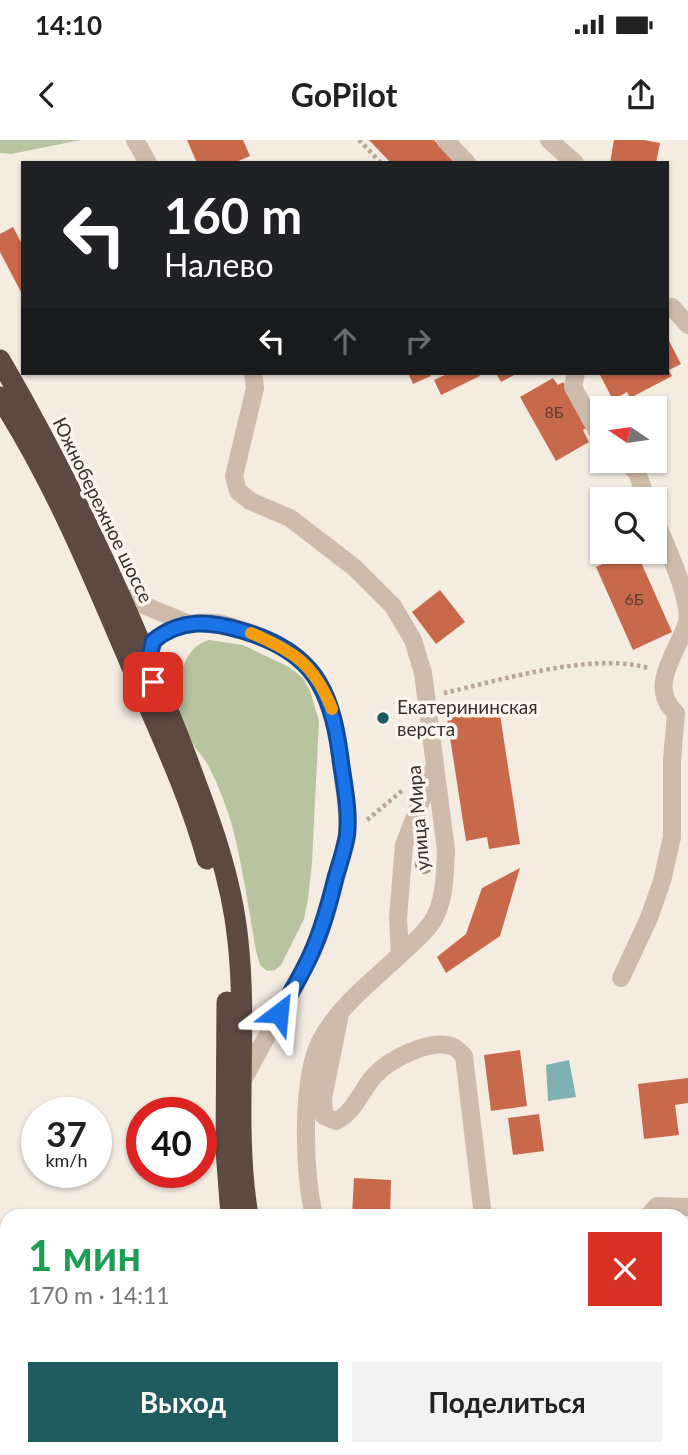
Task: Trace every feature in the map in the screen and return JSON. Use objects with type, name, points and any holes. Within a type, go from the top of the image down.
[{"type":"highway","name":"Южнобережное шоссе","points":[[0,360],[25,403],[149,660],[214,829],[238,939],[242,999],[240,1085],[248,1209]]},
{"type":"highway","name":"Южнобережное шоссе","points":[[0,397],[71,523],[167,748],[201,836],[224,940],[228,997],[226,1150],[230,1209]]},
{"type":"street","points":[[135,140],[147,161]]},
{"type":"street","points":[[445,140],[465,161]]},
{"type":"street","points":[[549,140],[573,161]]},
{"type":"street","points":[[669,309],[688,325]]},
{"type":"street","name":"улица Мира","points":[[253,375],[255,388],[233,476],[238,491],[250,501],[290,518],[355,568],[393,606],[413,640],[423,673],[446,850],[440,905],[432,922],[341,1012],[315,1052],[305,1140],[312,1209]]},
{"type":"street","points":[[576,375],[573,387],[590,418]]},
{"type":"street","points":[[621,978],[649,918],[662,881],[672,837],[672,760],[682,713],[667,705],[664,691],[666,673],[688,620],[688,597],[667,548]]},
{"type":"street","points":[[119,595],[187,623]]},
{"type":"street","points":[[167,748],[149,660],[153,641],[187,623],[219,623],[253,634],[283,648],[307,665],[322,686],[333,713],[348,817],[347,836],[314,948],[240,1085]]},
{"type":"street","points":[[400,956],[398,918],[404,845],[435,764]]},
{"type":"street","points":[[341,1012],[323,1098],[324,1116],[336,1121],[346,1116],[376,1074],[410,1052],[439,1044],[453,1046],[464,1056],[482,1209]]},
{"type":"street","points":[[654,1209],[657,1206],[688,1207]]},
{"type":"path","points":[[359,140],[379,161]]},
{"type":"path","points":[[426,698],[526,675],[614,662],[639,665],[666,673]]},
{"type":"path","points":[[347,836],[405,788]]},
{"type":"green space","points":[[0,140],[81,140],[11,154],[0,153]]},
{"type":"green space","points":[[209,640],[243,645],[289,667],[303,678],[319,721],[308,899],[304,919],[281,965],[275,970],[267,971],[260,965],[229,814],[210,769],[189,739],[181,717],[179,690],[184,664],[198,645]]},
{"type":"water","points":[[569,1060],[576,1097],[548,1101],[546,1065]]},
{"type":"building","points":[[187,140],[243,140],[250,156],[239,161],[196,161]]},
{"type":"building","points":[[369,140],[434,140],[454,161],[389,161]]},
{"type":"building","points":[[614,140],[660,143],[656,161],[610,161]]},
{"type":"building","points":[[13,227],[21,242],[21,292],[0,252],[0,234]]},
{"type":"building","points":[[669,341],[681,364],[669,370]]},
{"type":"building","points":[[669,370],[672,376],[634,396],[629,396],[627,392],[620,396],[611,396],[600,375],[669,375]]},
{"type":"building","points":[[409,375],[431,376],[413,384]]},
{"type":"building","points":[[445,375],[480,376],[441,395],[434,380]]},
{"type":"building","points":[[497,375],[514,375],[501,382]]},
{"type":"building","points":[[553,378],[558,385],[563,382],[589,426],[583,430],[589,442],[556,461],[520,397]]},
{"type":"building","points":[[602,564],[642,564],[672,632],[633,650],[596,567]]},
{"type":"building","points":[[440,590],[465,622],[436,644],[412,612]]},
{"type":"building","points":[[498,702],[520,844],[489,849],[487,837],[466,841],[447,718],[471,714],[470,706]]},
{"type":"building","points":[[520,868],[500,936],[446,973],[437,957],[466,934],[482,888]]},
{"type":"building","points":[[520,1050],[527,1106],[491,1111],[484,1055]]},
{"type":"building","points":[[688,1078],[688,1103],[675,1105],[679,1135],[644,1139],[638,1084]]},
{"type":"building","points":[[539,1114],[544,1151],[513,1155],[508,1118]]},
{"type":"building","points":[[354,1178],[391,1180],[390,1209],[352,1209]]},
{"type":"slow traffic","points":[[251,633],[283,648],[307,665],[322,686],[332,709]]},
{"type":"place","name":"Екатерининская верста","points":[[383,718]]},
{"type":"route","points":[[153,682],[149,660],[153,641],[187,623],[219,623],[253,634],[283,648],[307,665],[322,686],[333,713],[348,817],[347,836],[314,948],[279,1013]]}]
